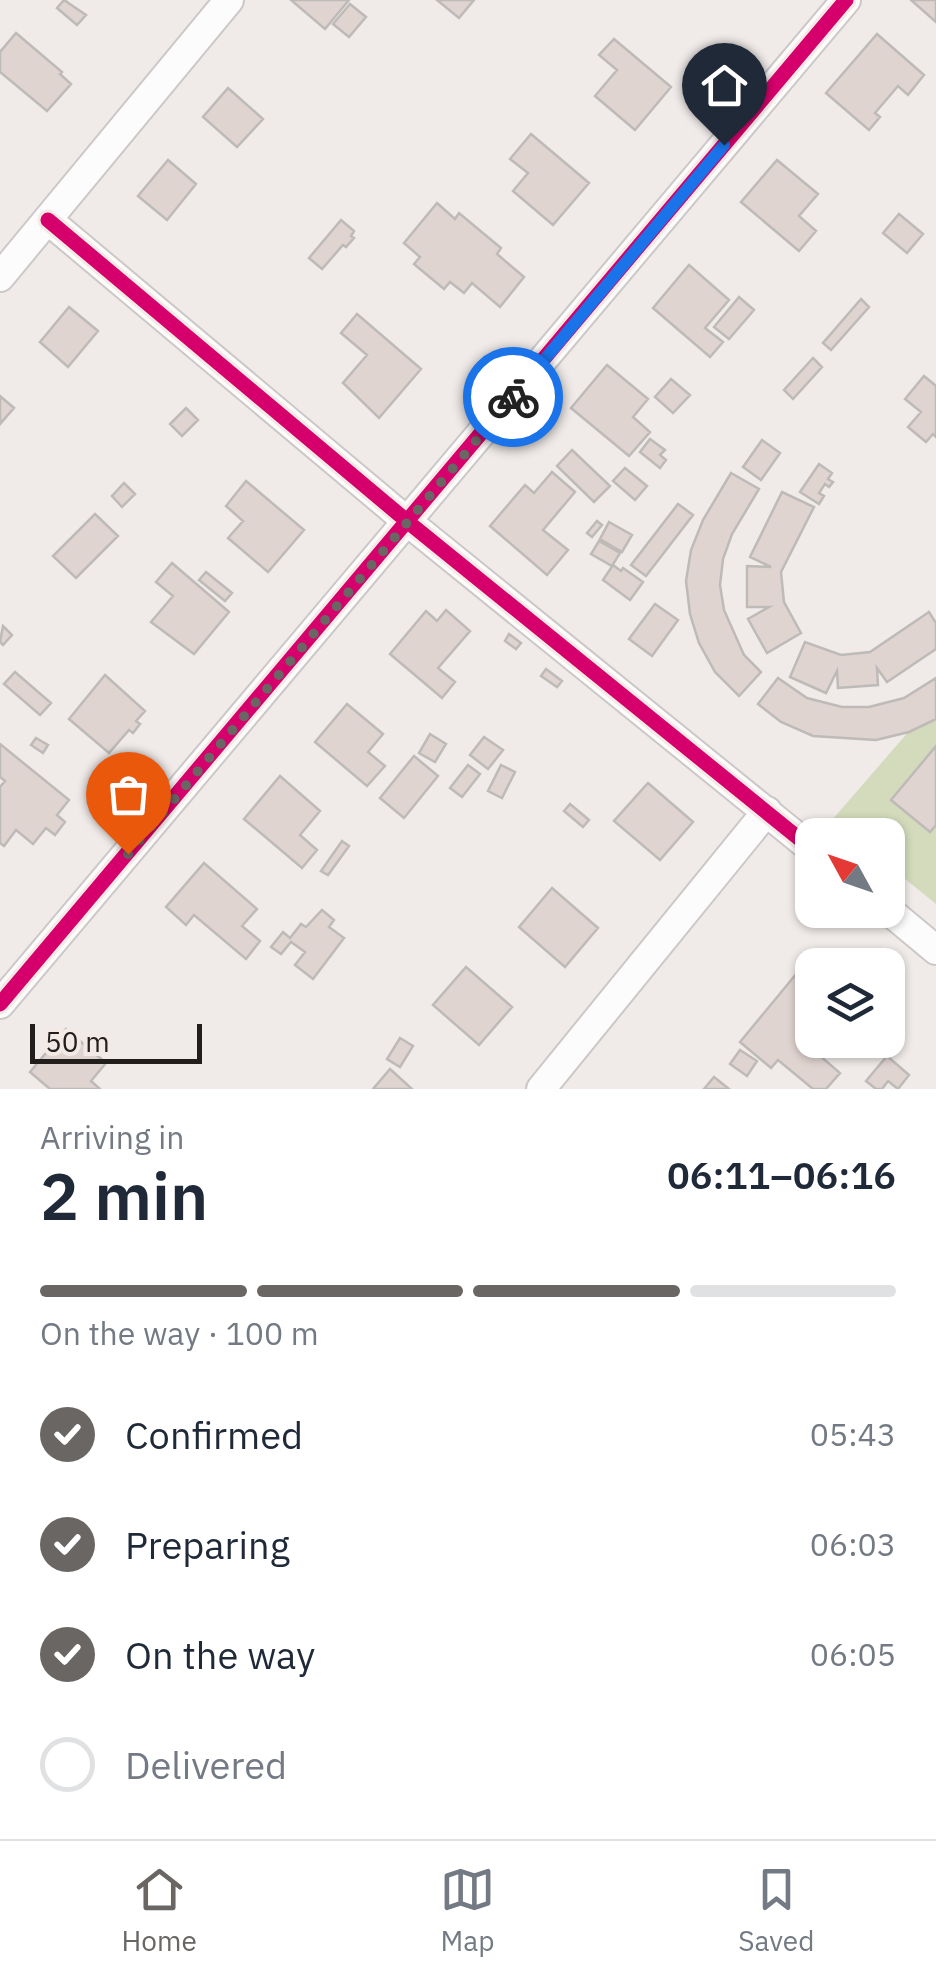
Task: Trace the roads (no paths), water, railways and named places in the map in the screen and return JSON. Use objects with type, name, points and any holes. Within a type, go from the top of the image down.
[{"type":"street","points":[[0,277],[229,0]]},
{"type":"street","points":[[0,1004],[846,0]]},
{"type":"street","points":[[48,220],[408,522],[795,835]]},
{"type":"street","points":[[541,1089],[767,812]]},
{"type":"street","points":[[905,924],[936,950]]}]
